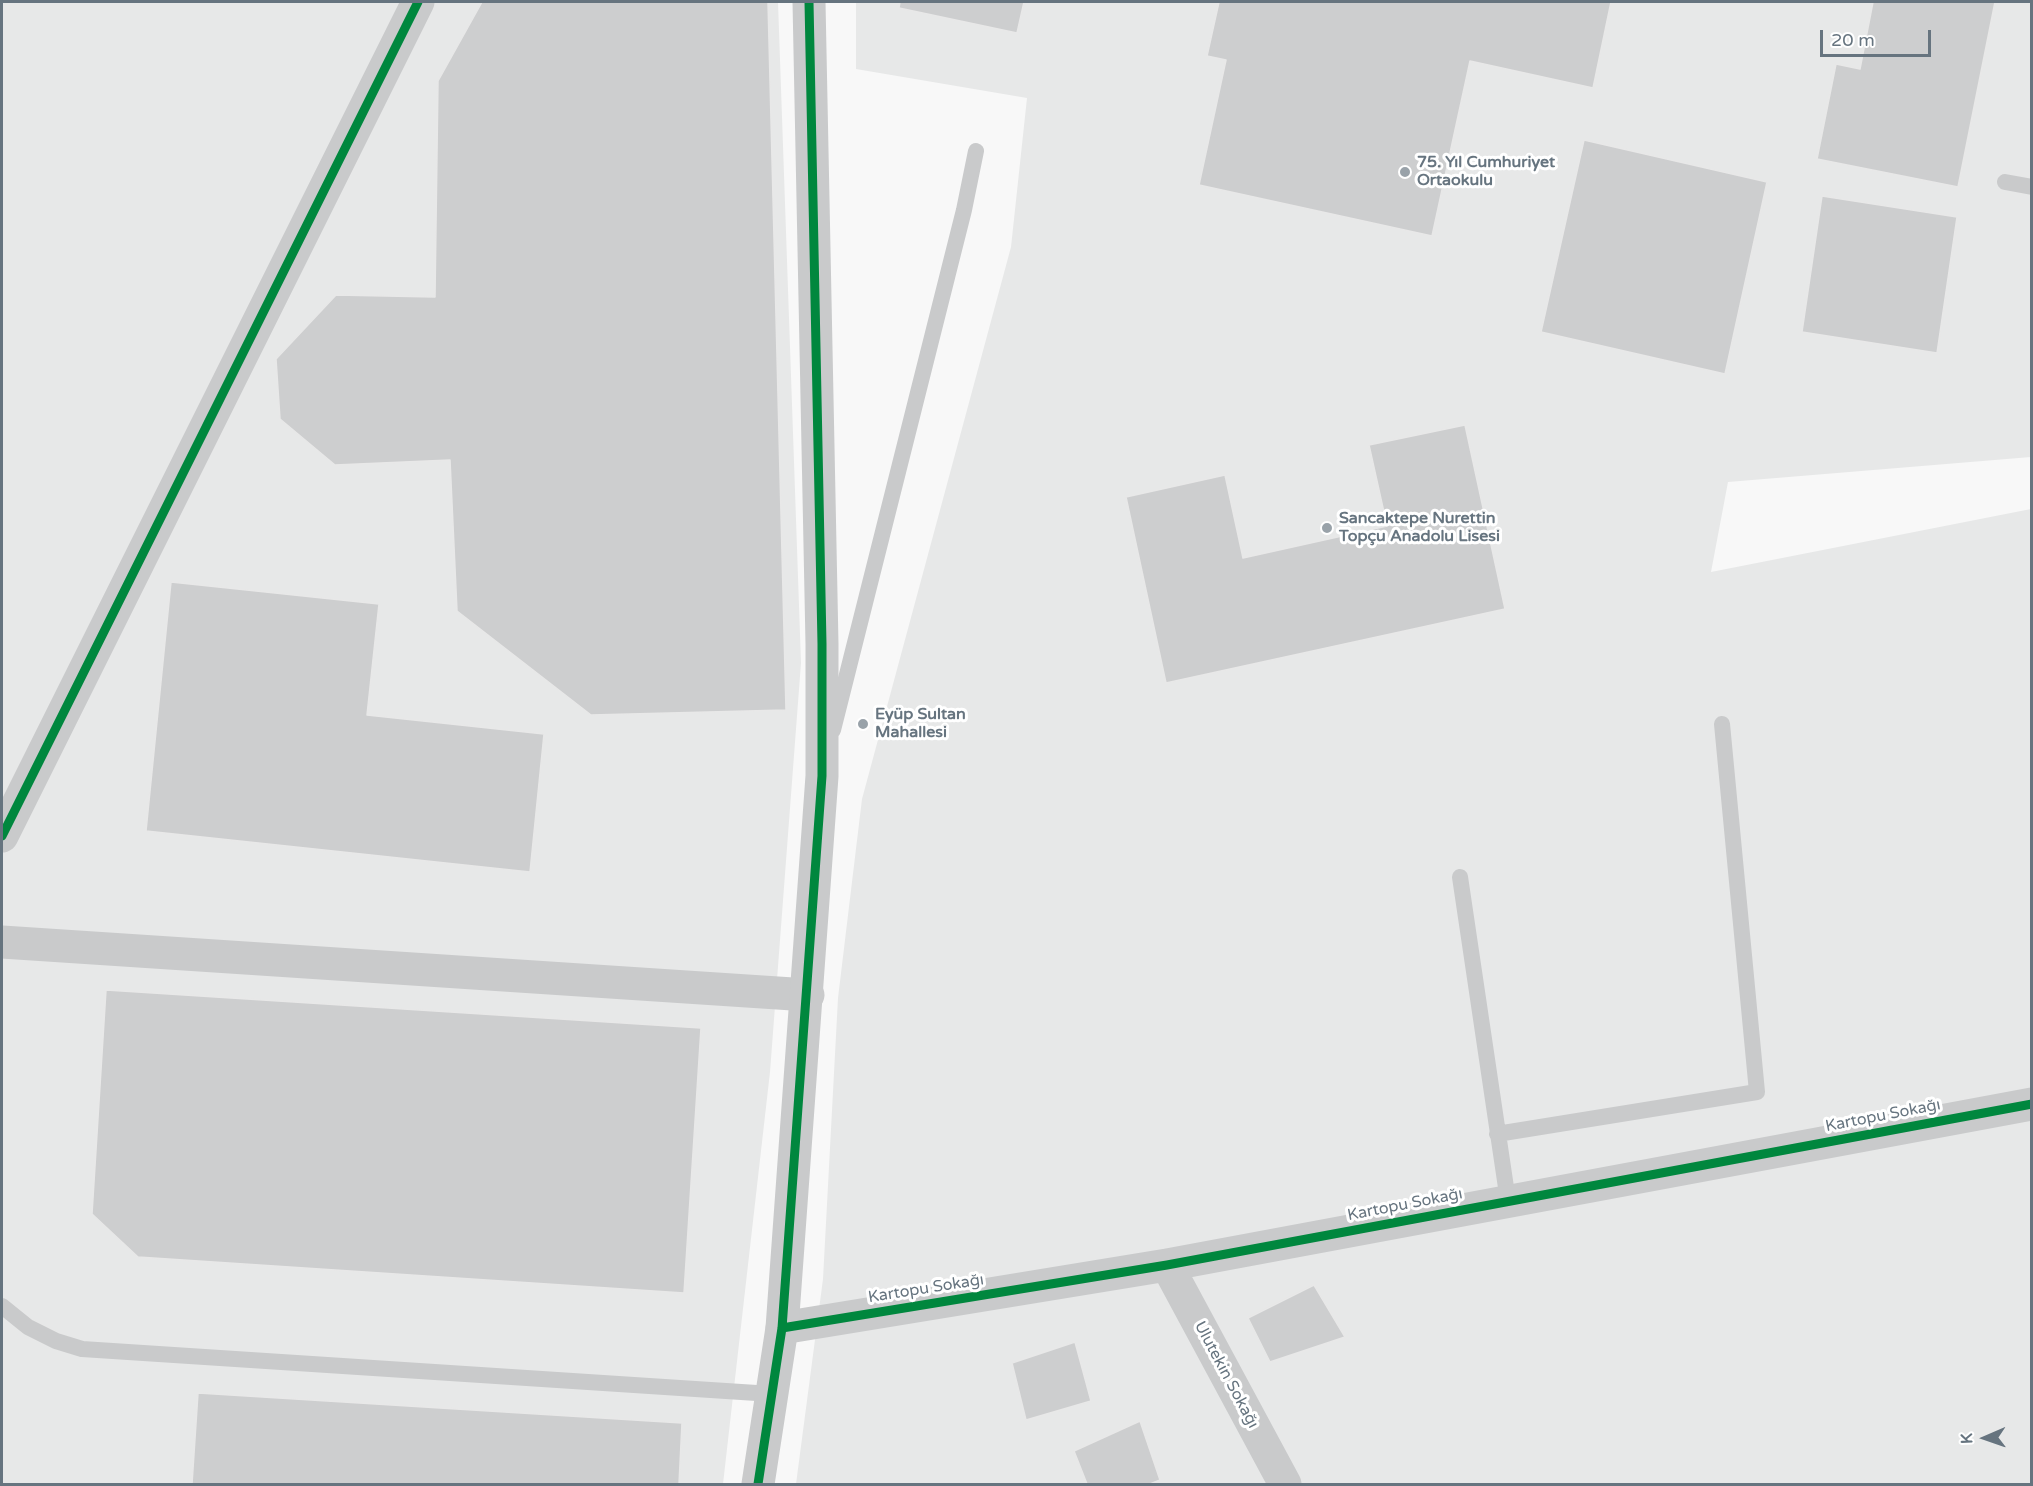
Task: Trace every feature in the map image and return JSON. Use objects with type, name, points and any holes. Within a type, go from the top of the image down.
[{"type":"street","points":[[2,836],[418,2]]},
{"type":"street","points":[[758,1485],[782,1328],[808,996],[822,776],[822,632],[809,2]]},
{"type":"street","points":[[2,942],[808,996]]},
{"type":"street","name":"Kartopu Sokağı","points":[[782,1328],[1167,1265],[2031,1104]]},
{"type":"street","name":"Ulutekin Sokağı","points":[[1167,1265],[1285,1485]]},
{"type":"lane","points":[[822,776],[964,210],[976,151]]},
{"type":"lane","points":[[2005,182],[2031,187]]},
{"type":"lane","points":[[1497,1134],[1757,1092],[1722,724]]},
{"type":"lane","points":[[1460,877],[1508,1201]]},
{"type":"lane","points":[[2,1306],[28,1327],[56,1341],[82,1349],[772,1394]]},
{"type":"shaded area","points":[[2,2],[778,2],[801,663],[770,1072],[723,1484],[2,1484]]},
{"type":"shaded area","points":[[856,2],[2031,2],[2031,457],[1728,482],[1711,572],[2031,509],[2031,1484],[796,1484],[823,1279],[838,998],[862,799],[1011,247],[1027,98],[856,69]]},
{"type":"building","points":[[482,2],[768,2],[786,710],[591,715],[457,611],[450,460],[335,465],[280,419],[276,359],[336,295],[435,297],[438,81]]},
{"type":"building","points":[[900,2],[1024,2],[1017,33],[899,8]]},
{"type":"building","points":[[1219,2],[1611,2],[1593,88],[1470,61],[1432,236],[1199,185],[1226,60],[1207,56]]},
{"type":"building","points":[[1873,2],[1995,2],[1958,187],[1817,159],[1836,64],[1860,69]]},
{"type":"building","points":[[1584,140],[1767,182],[1725,374],[1541,332]]},
{"type":"building","points":[[1822,196],[1957,217],[1937,353],[1802,332]]},
{"type":"building","points":[[1465,425],[1505,609],[1166,683],[1126,497],[1225,475],[1243,558],[1387,526],[1369,445]]},
{"type":"building","points":[[171,582],[379,604],[367,715],[544,734],[530,872],[146,831]]},
{"type":"building","points":[[106,990],[701,1028],[684,1293],[138,1257],[92,1214]]},
{"type":"building","points":[[1314,1285],[1345,1337],[1270,1362],[1248,1318]]},
{"type":"building","points":[[1075,1342],[1091,1401],[1026,1420],[1012,1363]]},
{"type":"building","points":[[198,1393],[682,1423],[679,1484],[192,1484]]},
{"type":"building","points":[[1140,1421],[1160,1480],[1150,1484],[1087,1484],[1074,1451]]},
{"type":"cycle path","points":[[2,836],[418,2]]},
{"type":"cycle path","points":[[758,1484],[782,1328],[822,776],[822,644],[809,2]]},
{"type":"cycle path","points":[[782,1328],[1167,1265],[2032,1104]]},
{"type":"place","name":"75. Yıl Cumhuriyet Ortaokulu","points":[[1405,172]]},
{"type":"place","name":"Sancaktepe Nurettin Topçu Anadolu Lisesi","points":[[1327,528]]},
{"type":"place","name":"Eyüp Sultan Mahallesi","points":[[863,724]]}]
